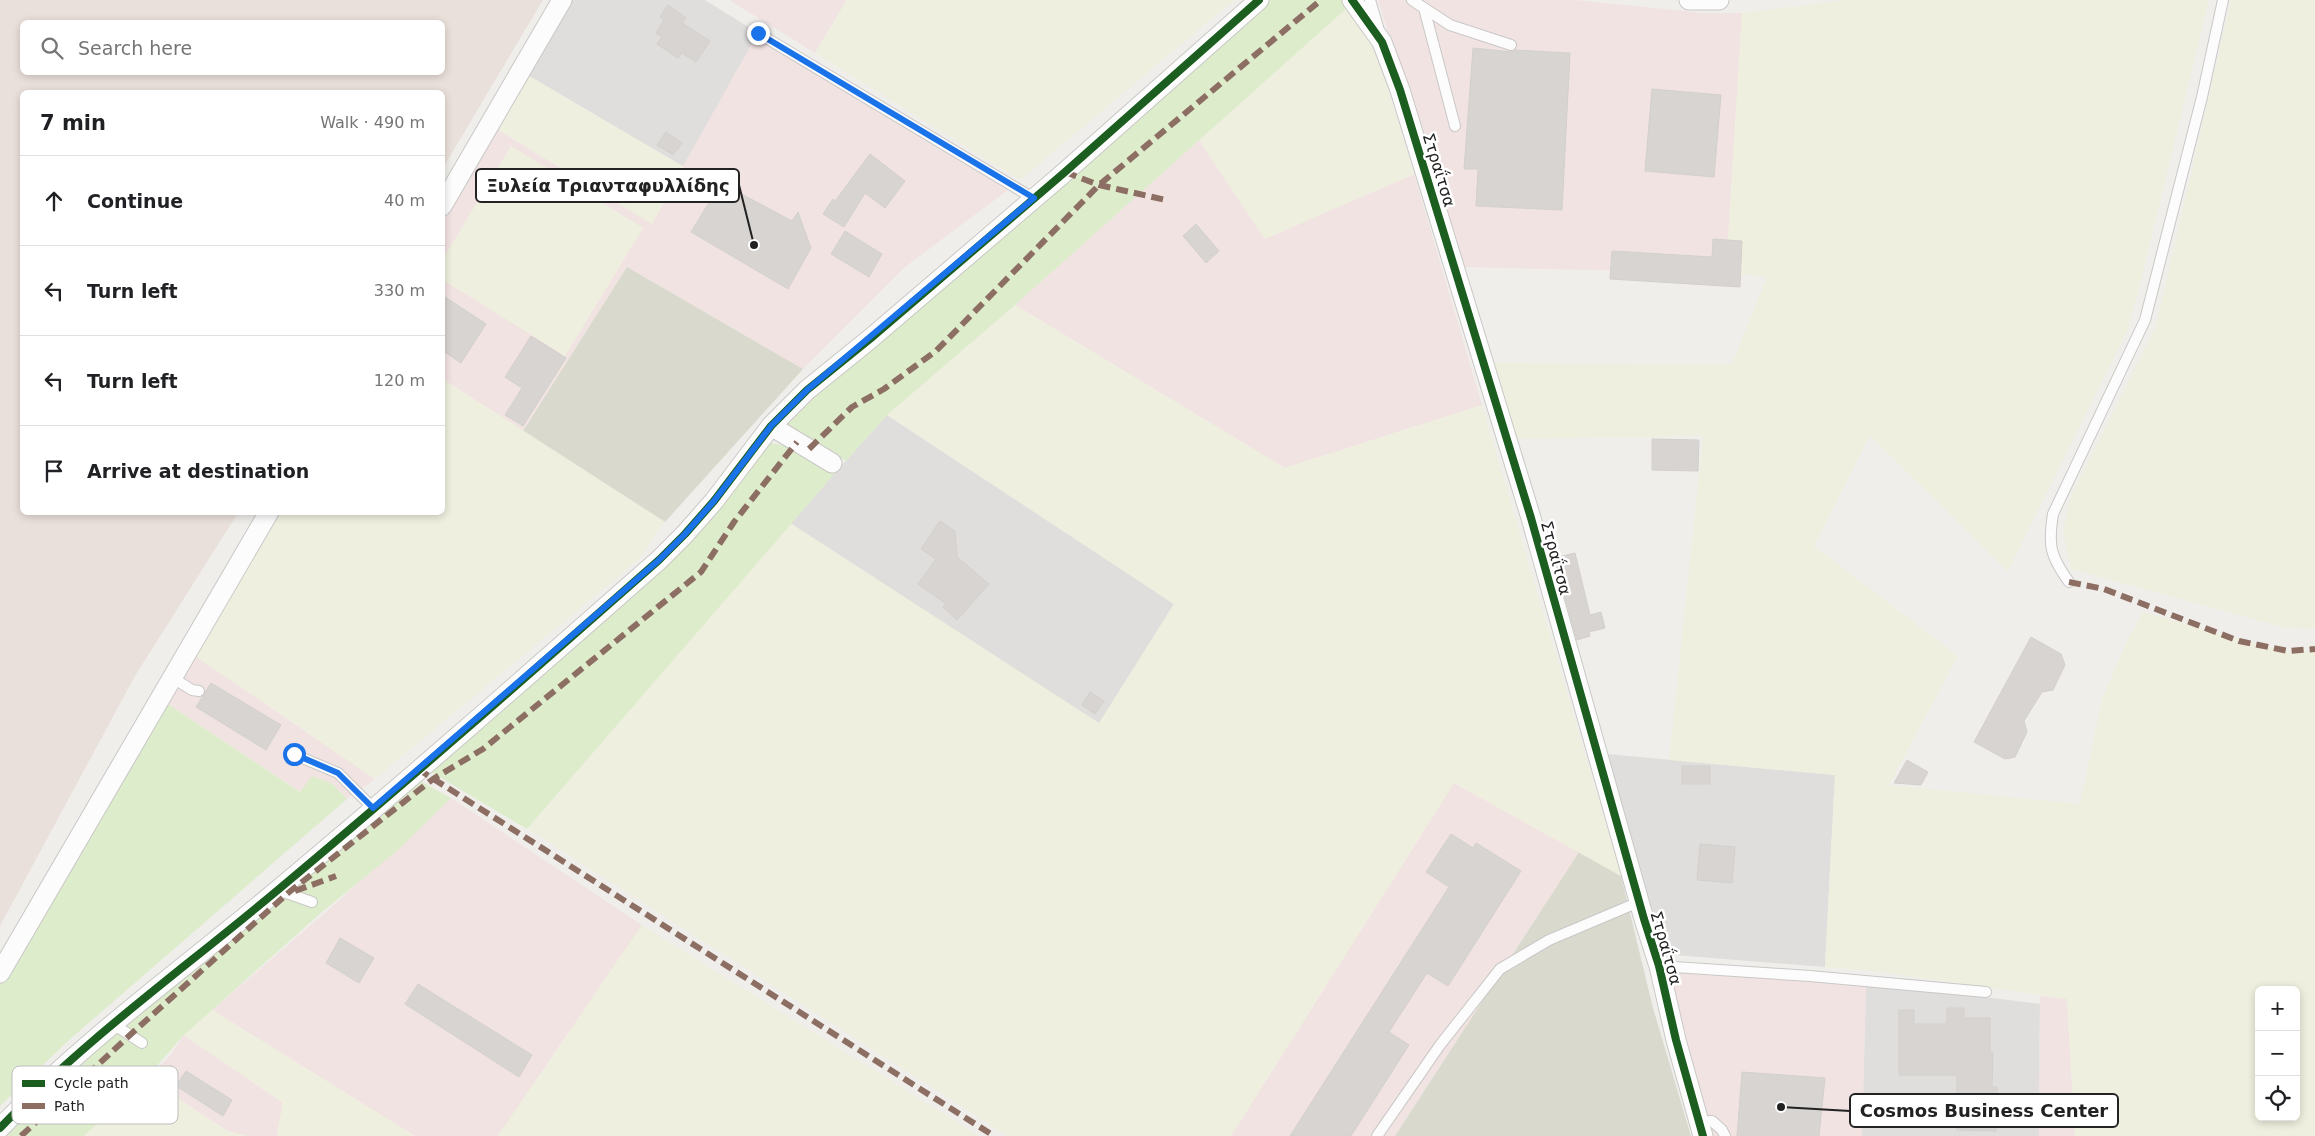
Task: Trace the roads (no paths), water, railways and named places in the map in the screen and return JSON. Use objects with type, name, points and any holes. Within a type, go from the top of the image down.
[{"type":"street","points":[[445,201],[562,0]]},
{"type":"street","points":[[67,1066],[172,974],[278,890],[659,560],[714,501],[771,426],[807,390],[1034,198],[1259,0]]},
{"type":"street","name":"Στραΐτσα","points":[[1352,0],[1382,42],[1400,90],[1531,518],[1639,902],[1659,966],[1676,1040],[1701,1129]]},
{"type":"street","points":[[1689,0],[1719,0]]},
{"type":"street","points":[[771,426],[832,462]]},
{"type":"street","points":[[0,973],[267,515]]},
{"type":"street","points":[[0,1128],[12,1117]]},
{"type":"lane","points":[[1370,0],[1382,42]]},
{"type":"lane","points":[[1412,0],[1450,25],[1511,45]]},
{"type":"lane","points":[[2069,582],[2057,566],[2049,540],[2054,514],[2146,320],[2202,97],[2223,0]]},
{"type":"lane","points":[[1424,8],[1455,126]]},
{"type":"lane","points":[[758,33],[1034,198]]},
{"type":"lane","points":[[173,678],[192,690],[199,692]]},
{"type":"lane","points":[[294,754],[338,773],[373,808]]},
{"type":"lane","points":[[278,890],[312,902]]},
{"type":"lane","points":[[1377,1136],[1440,1045],[1500,968],[1549,940],[1639,902]]},
{"type":"lane","points":[[1659,966],[1810,976],[1986,992]]},
{"type":"lane","points":[[113,1024],[142,1043]]},
{"type":"lane","points":[[1701,1129],[1712,1121],[1722,1130],[1724,1136]]},
{"type":"place","name":"Ξυλεία Τριανταφυλλίδης","points":[[754,245]]},
{"type":"place","name":"Cosmos Business Center","points":[[1781,1107]]}]
